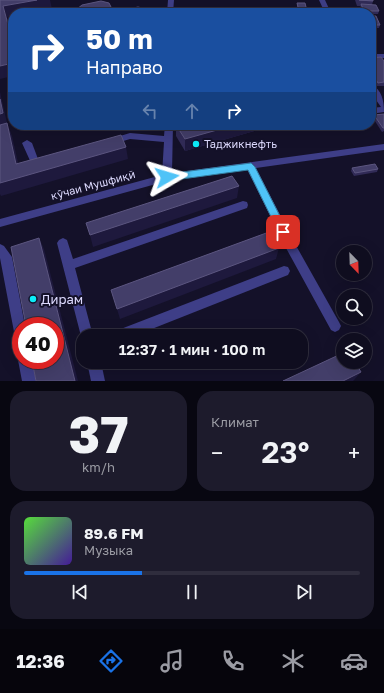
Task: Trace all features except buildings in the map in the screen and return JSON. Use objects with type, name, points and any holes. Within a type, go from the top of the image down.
[{"type":"street","points":[[376,97],[384,104]]},
{"type":"street","points":[[167,177],[169,130]]},
{"type":"street","points":[[100,144],[130,136],[169,140]]},
{"type":"street","points":[[27,143],[35,163],[57,157]]},
{"type":"street","name":"кӯчаи Мушфиқӣ","points":[[0,223],[167,177],[251,167],[384,147]]},
{"type":"street","points":[[251,167],[290,245],[335,326]]},
{"type":"street","points":[[69,265],[243,205]]},
{"type":"street","points":[[63,243],[85,329]]},
{"type":"street","points":[[0,249],[6,257],[17,317]]},
{"type":"street","points":[[136,329],[284,271]]},
{"type":"street","points":[[27,369],[29,381]]},
{"type":"street","points":[[95,369],[98,381]]},
{"type":"place","name":"Таджикнефть","points":[[196,144]]},
{"type":"place","name":"Дирам","points":[[33,299]]},
{"type":"route","points":[[167,177],[251,167],[283,232]]}]
